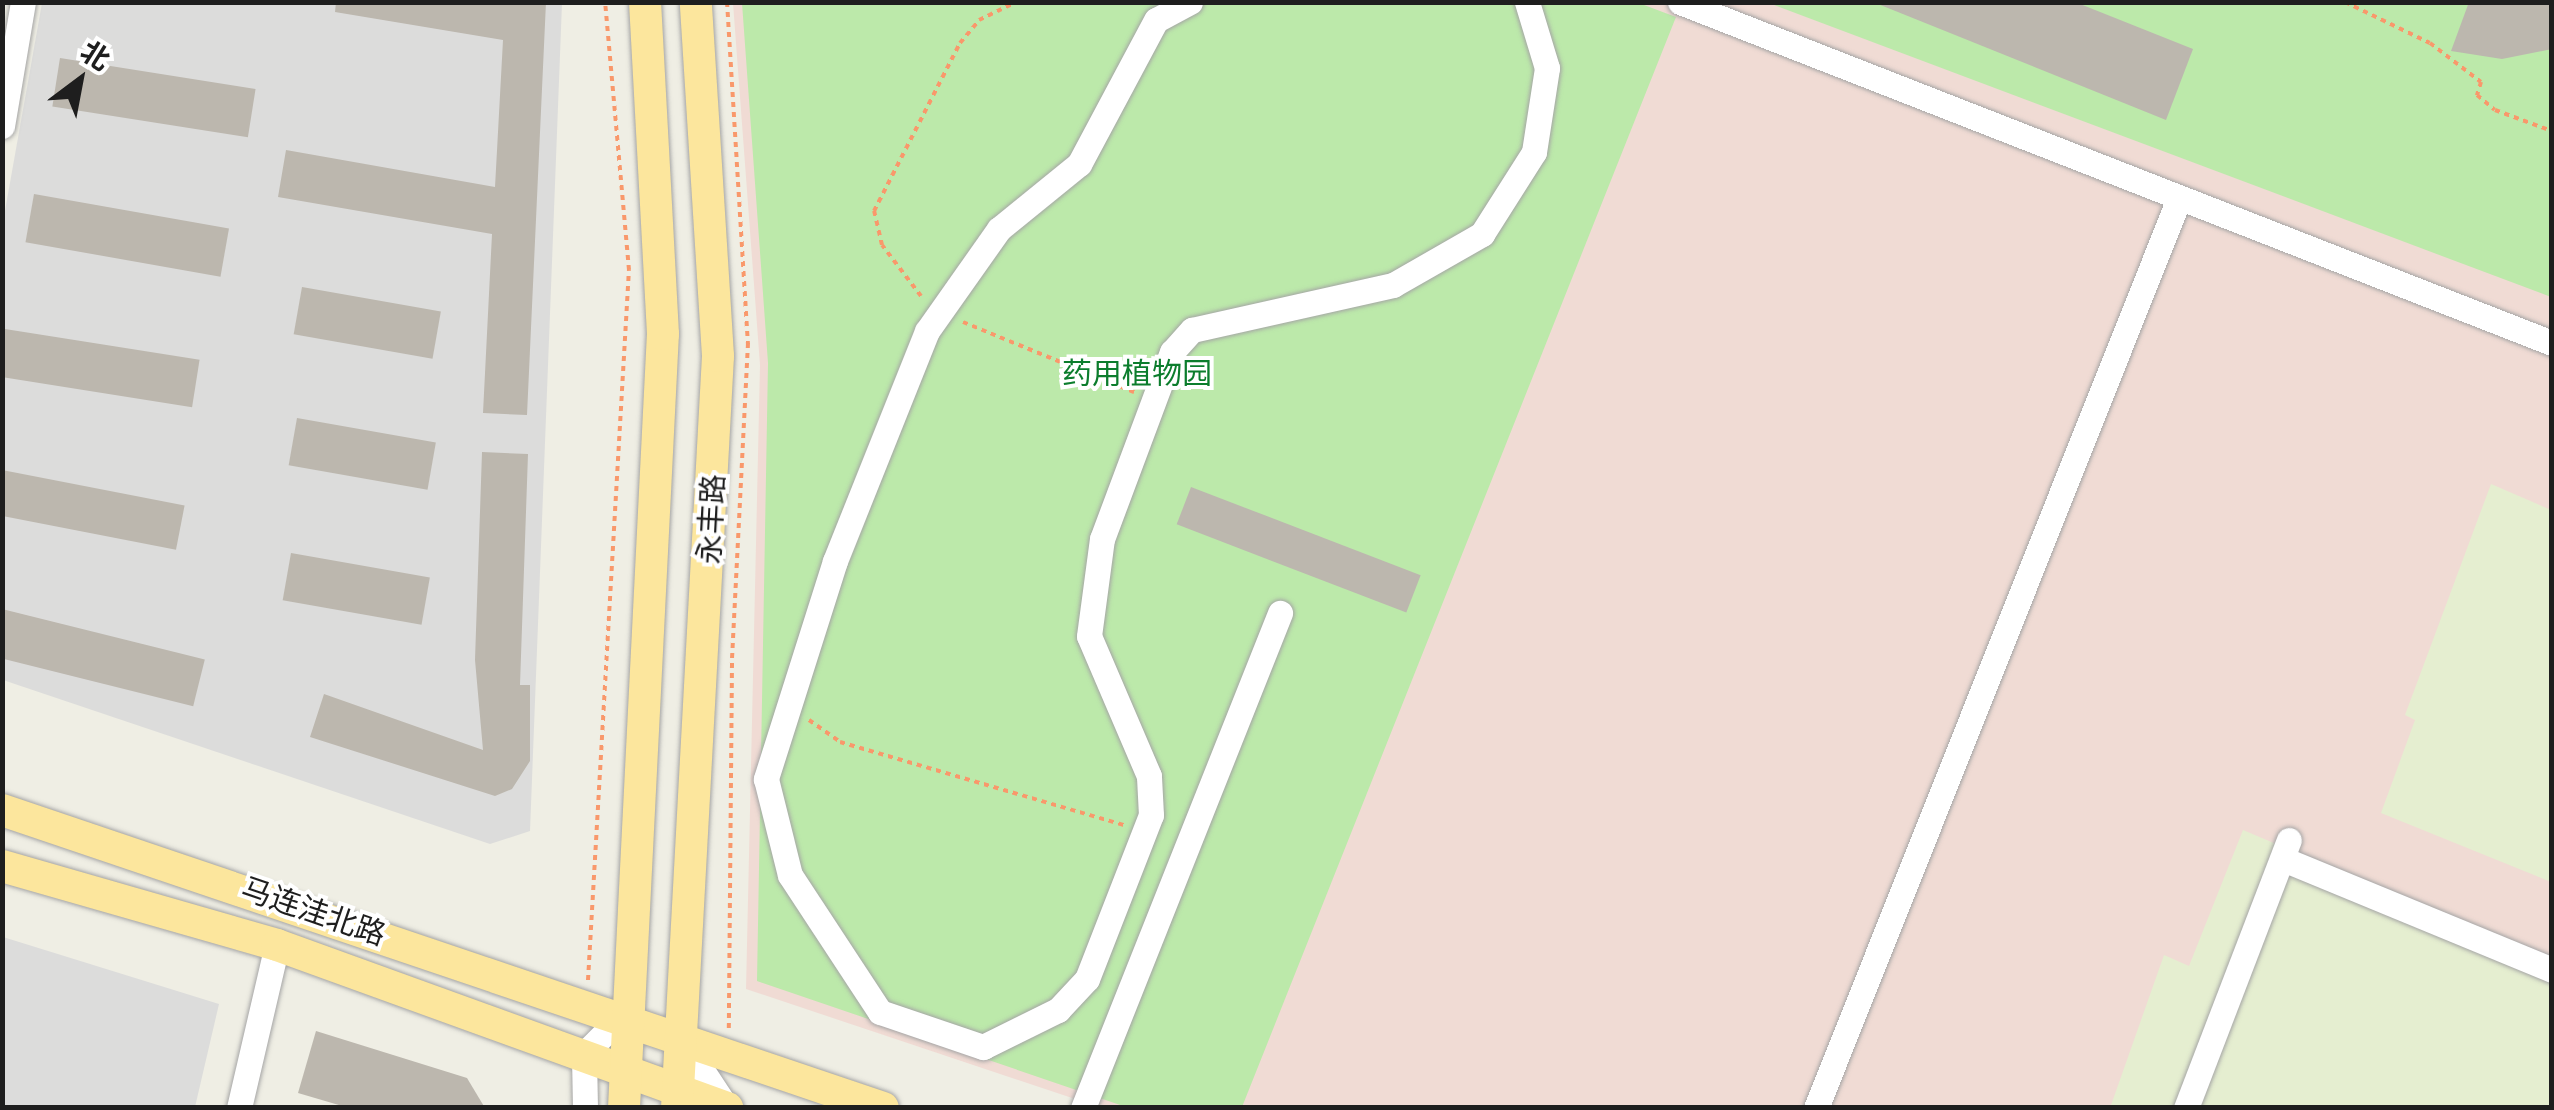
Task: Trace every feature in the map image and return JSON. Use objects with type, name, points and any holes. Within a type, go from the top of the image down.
[{"type":"main road","name":"永丰路","points":[[624,1108],[623,1015],[663,334],[645,2]]},
{"type":"main road","name":"永丰路","points":[[677,1099],[718,356],[696,2]]},
{"type":"main road","name":"马连洼北路","points":[[2,810],[680,1035]]},
{"type":"main road","name":"马连洼北路","points":[[2,866],[277,945],[623,1068],[677,1099]]},
{"type":"main road","points":[[680,1035],[883,1108]]},
{"type":"main road","points":[[677,1099],[727,1108]]},
{"type":"street","points":[[2,126],[24,2]]},
{"type":"street","points":[[1190,2],[1156,20],[1079,164],[999,229],[927,331],[787,709],[766,779],[790,875],[880,1012],[984,1047],[1058,1010],[1087,979],[1146,834],[1150,776],[1089,636],[1102,539],[1172,352],[1192,330],[1393,285],[1482,234],[1534,152],[1547,68],[1527,2]]},
{"type":"street","points":[[1680,2],[2178,201],[2552,343]]},
{"type":"street","points":[[1816,1108],[2178,201]]},
{"type":"street","points":[[1082,1108],[1280,614]]},
{"type":"street","points":[[2186,1108],[2286,849],[2552,970]]},
{"type":"street","points":[[239,1108],[277,945]]},
{"type":"street","points":[[585,1108],[584,1054],[623,1015]]},
{"type":"street","points":[[680,1035],[727,1108]]},
{"type":"path","points":[[586,1002],[629,270],[605,2]]},
{"type":"path","points":[[2170,2],[2230,2]]},
{"type":"path","points":[[2345,2],[2430,42],[2481,82],[2478,96],[2495,110],[2552,132]]},
{"type":"path","points":[[787,709],[840,742],[1146,834]]},
{"type":"shaded area","points":[[42,3],[562,3],[530,831],[490,844],[3,680],[3,222]]},
{"type":"shaded area","points":[[733,3],[2551,3],[2551,1107],[1099,1107],[746,989],[760,365]]},
{"type":"shaded area","points":[[3,937],[219,1004],[195,1107],[3,1107]]},
{"type":"green space","name":"药用植物园","points":[[1636,2],[1676,17],[1242,1107],[1126,1107],[757,981],[768,363],[742,3]]},
{"type":"green space","points":[[1769,3],[2551,3],[2551,297]]},
{"type":"green space","points":[[2491,484],[2551,510],[2551,882],[2381,813],[2415,720],[2405,715]]},
{"type":"green space","points":[[2243,830],[2551,960],[2551,1107],[2110,1108],[2164,955],[2189,966]]},
{"type":"building","points":[[336,2],[546,2],[527,415],[483,413],[492,234],[278,197],[286,150],[495,187],[503,40],[335,12]]},
{"type":"building","points":[[1873,2],[2075,2],[2193,49],[2166,120]]},
{"type":"building","points":[[2469,2],[2552,2],[2552,49],[2502,59],[2451,51]]},
{"type":"building","points":[[60,58],[256,89],[248,137],[52,106]]},
{"type":"building","points":[[34,194],[229,228],[220,277],[25,242]]},
{"type":"building","points":[[302,287],[441,311],[433,359],[294,334]]},
{"type":"building","points":[[5,329],[200,360],[192,407],[2,377]]},
{"type":"building","points":[[297,418],[436,442],[428,490],[289,465]]},
{"type":"building","points":[[482,452],[528,454],[520,685],[530,685],[530,761],[512,789],[495,796],[310,737],[324,694],[483,750],[475,660]]},
{"type":"building","points":[[2,470],[185,505],[176,550],[2,516]]},
{"type":"building","points":[[1191,487],[1421,575],[1406,613],[1177,524]]},
{"type":"building","points":[[291,553],[430,577],[422,625],[283,600]]},
{"type":"building","points":[[2,609],[205,660],[193,706],[2,658]]},
{"type":"building","points":[[316,1031],[467,1078],[485,1108],[349,1108],[298,1093]]}]
